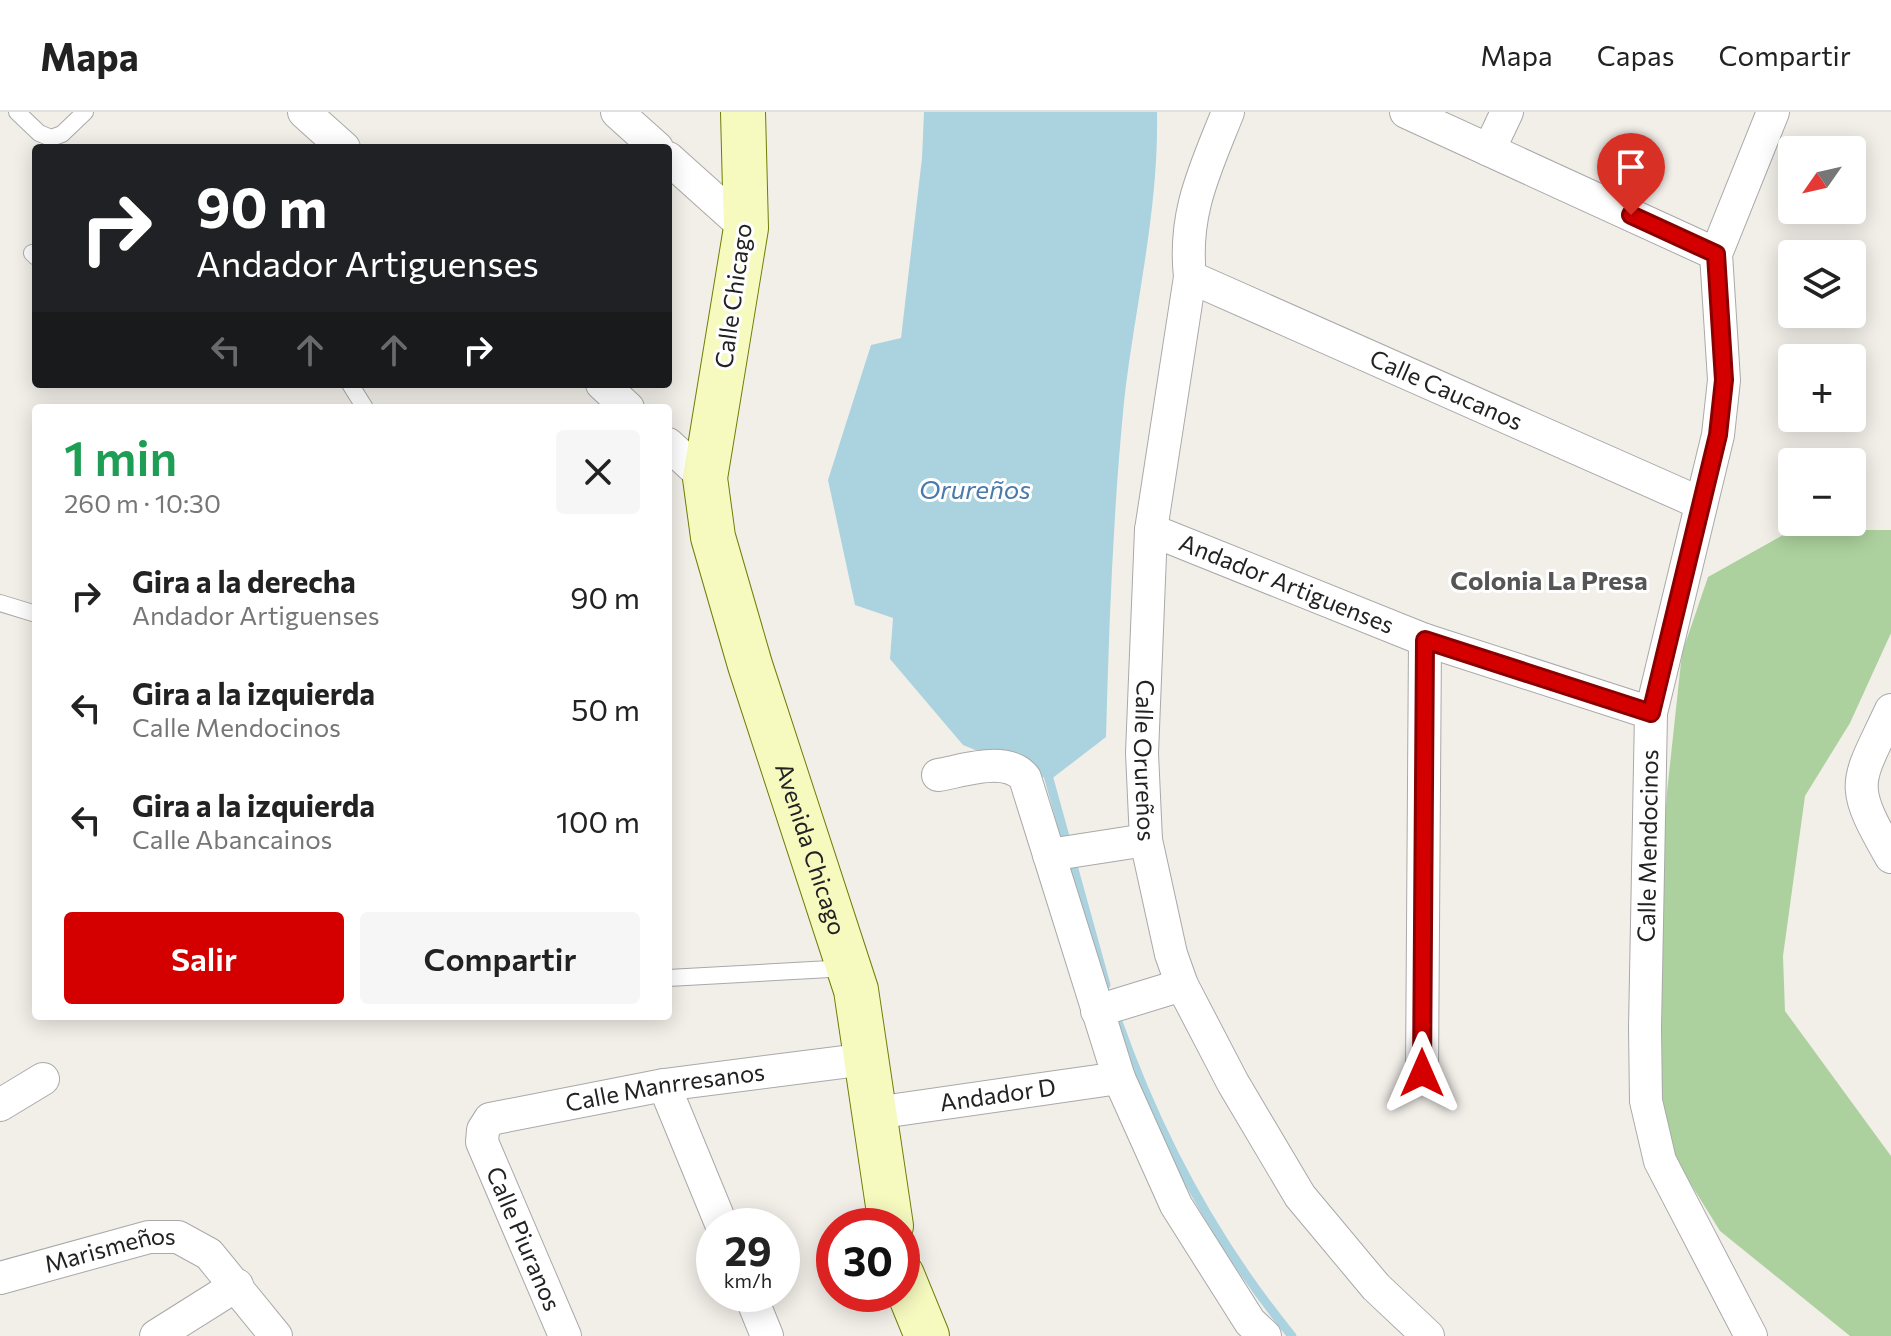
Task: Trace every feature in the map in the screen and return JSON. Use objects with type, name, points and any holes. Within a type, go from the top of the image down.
[{"type":"street","points":[[304,112],[340,144]]},
{"type":"street","points":[[617,112],[653,144]]},
{"type":"street","name":"Calle Chicago","points":[[705,478],[746,228],[743,112]]},
{"type":"street","name":"Calle Orureños","points":[[1228,112],[1191,207],[1186,244],[1190,277],[1151,530],[1142,753],[1145,840],[1181,985],[1233,1083],[1300,1196],[1376,1287],[1428,1336]]},
{"type":"street","points":[[1406,112],[1716,254]]},
{"type":"street","points":[[1489,150],[1507,112]]},
{"type":"street","name":"Calle Mendocinos","points":[[1751,1336],[1660,1161],[1646,1101],[1651,713],[1718,435],[1724,380],[1716,254],[1773,112]]},
{"type":"street","points":[[672,162],[746,228]]},
{"type":"street","name":"Calle Caucanos","points":[[1190,277],[1700,503]]},
{"type":"street","points":[[606,388],[624,404]]},
{"type":"street","points":[[672,448],[705,478]]},
{"type":"street","name":"Avenida Chicago","points":[[705,478],[713,537],[734,610],[849,968],[867,1059],[888,1208]]},
{"type":"street","name":"Andador Artiguenses","points":[[1151,530],[1425,640],[1651,713]]},
{"type":"street","points":[[1422,1073],[1425,640]]},
{"type":"street","points":[[1891,710],[1862,772],[1859,793],[1866,813],[1891,857]]},
{"type":"street","points":[[938,775],[1002,765],[1020,771],[1025,778],[1119,1078],[1176,1205],[1250,1331]]},
{"type":"street","points":[[1050,854],[1145,840]]},
{"type":"street","points":[[1099,1010],[1181,985]]},
{"type":"street","name":"Calle Manrresanos","points":[[482,1142],[483,1130],[490,1119],[504,1114],[664,1085],[867,1059]]},
{"type":"street","name":"Andador D","points":[[875,1113],[1119,1078]]},
{"type":"street","points":[[0,1105],[43,1079]]},
{"type":"street","points":[[664,1085],[715,1208]]},
{"type":"street","name":"Calle Piuranos","points":[[482,1142],[565,1336]]},
{"type":"street","name":"Marismeños","points":[[0,1278],[149,1237],[178,1237],[209,1254],[276,1336]]},
{"type":"street","points":[[156,1336],[237,1285]]},
{"type":"street","points":[[757,1312],[767,1336]]},
{"type":"street","points":[[917,1312],[927,1336]]},
{"type":"lane","points":[[17,112],[39,133],[51,138],[62,134],[85,112]]},
{"type":"lane","points":[[0,603],[32,613]]},
{"type":"lane","points":[[672,978],[849,968]]},
{"type":"green space","points":[[1866,530],[1891,530],[1891,633],[1850,723],[1805,796],[1783,956],[1785,1011],[1891,1156],[1891,1336],[1850,1336],[1720,1231],[1664,1141],[1655,956],[1667,792],[1682,653],[1708,577],[1781,536],[1866,536]]},
{"type":"water","name":"Orureños","points":[[924,112],[1157,112],[1150,221],[1120,444],[1106,737],[1050,780],[963,745],[890,659],[893,618],[855,605],[828,480],[871,345],[901,338],[922,158]]},
{"type":"waterway","points":[[1046,768],[1106,985]]},
{"type":"waterway","points":[[1117,1019],[1150,1103],[1191,1185],[1238,1263],[1292,1336]]},
{"type":"district","name":"Colonia La Presa","points":[[1549,581]]},
{"type":"route","points":[[1422,1073],[1425,640],[1651,713],[1718,435],[1724,380],[1716,254],[1631,215]]}]
